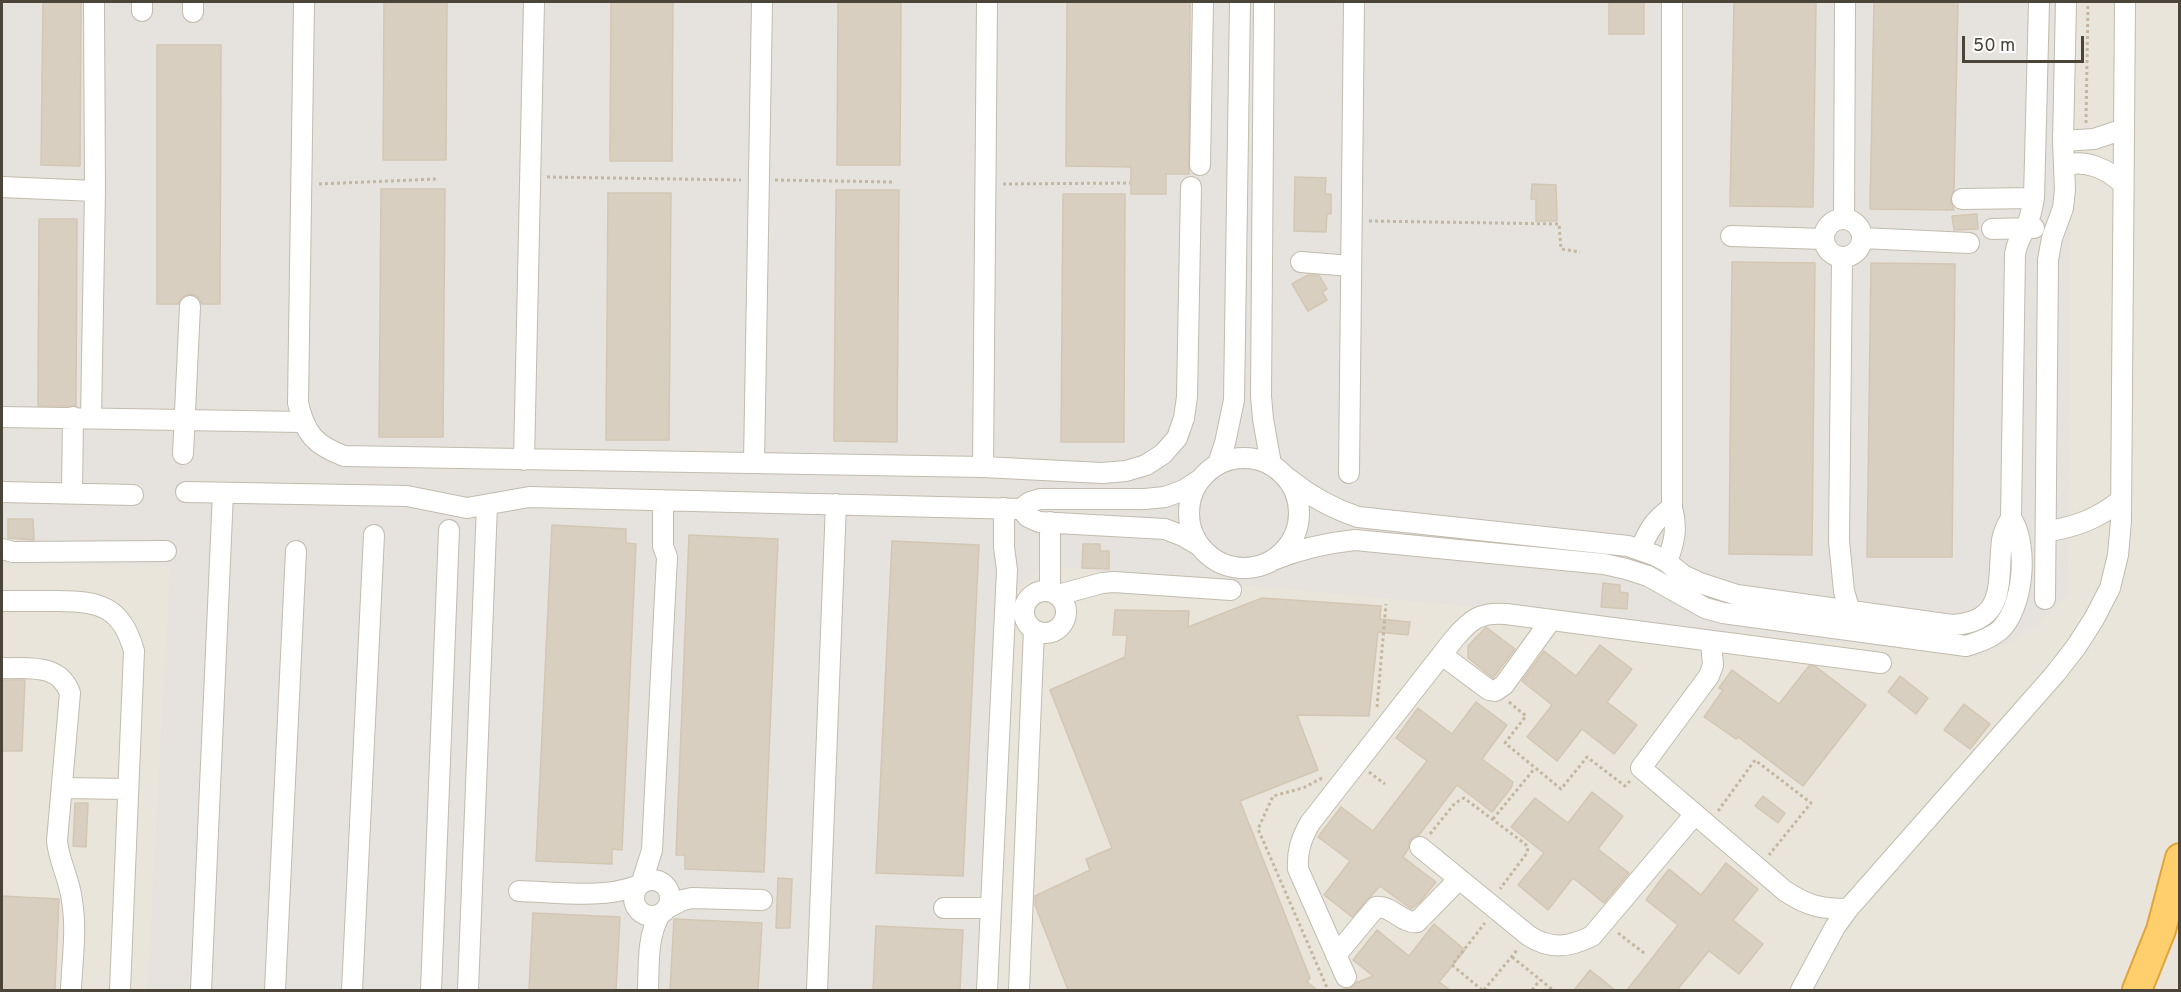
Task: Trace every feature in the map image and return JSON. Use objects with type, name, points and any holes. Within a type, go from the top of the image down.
[{"type":"highway","points":[[2137,990],[2161,930],[2180,858]]},
{"type":"lane","points":[[72,494],[82,418],[95,191],[94,2]]},
{"type":"lane","points":[[304,2],[298,404],[302,422],[312,438],[326,450],[344,456],[983,467],[1102,472],[1126,471],[1146,465],[1163,454],[1177,438],[1184,418],[1187,397],[1191,187]]},
{"type":"lane","points":[[524,460],[534,2]]},
{"type":"lane","points":[[754,463],[762,2]]},
{"type":"lane","points":[[983,467],[987,2]]},
{"type":"lane","points":[[1200,165],[1203,2]]},
{"type":"lane","points":[[1218,464],[1234,400],[1240,2]]},
{"type":"lane","points":[[1264,2],[1261,396],[1264,431],[1271,464]]},
{"type":"lane","points":[[1349,474],[1354,2]]},
{"type":"lane","points":[[1667,562],[1676,528],[1672,508],[1672,2]]},
{"type":"lane","points":[[1844,219],[1845,2]]},
{"type":"lane","points":[[186,492],[407,496],[467,508],[529,497],[1013,508],[1040,499],[1165,497],[1184,490],[1218,464],[1236,458],[1254,458],[1271,464],[1310,496],[1358,517],[1608,543],[1640,550],[1667,562],[1683,575],[1718,590],[1737,595],[1952,626],[1965,625],[1988,612],[1998,594],[2002,541],[2011,518],[2015,254],[2020,236],[2031,214],[2034,198],[2038,2]]},
{"type":"lane","points":[[2045,599],[2048,260],[2052,238],[2063,208],[2066,2]]},
{"type":"lane","points":[[1801,990],[1835,927],[1848,909],[2055,674],[2094,619],[2110,588],[2118,555],[2120,501],[2125,2]]},
{"type":"lane","points":[[2063,141],[2110,135],[2124,129]]},
{"type":"lane","points":[[2064,166],[2070,164],[2095,166],[2111,172],[2123,184]]},
{"type":"lane","points":[[2,188],[95,191]]},
{"type":"lane","points":[[1962,199],[2034,198]]},
{"type":"lane","points":[[1844,219],[1854,222],[1860,229],[1862,238],[1859,248],[1852,255],[1842,257],[1826,248],[1824,239],[1826,228],[1834,221],[1844,219]]},
{"type":"lane","points":[[1992,229],[2057,228]]},
{"type":"lane","points":[[1731,236],[1824,239]]},
{"type":"lane","points":[[1862,238],[1969,243]]},
{"type":"lane","points":[[1823,608],[1835,579],[1839,541],[1842,257]]},
{"type":"lane","points":[[1301,262],[1351,266]]},
{"type":"lane","points":[[183,454],[190,306]]},
{"type":"lane","points":[[2,417],[302,422]]},
{"type":"lane","points":[[1200,546],[1191,530],[1189,512],[1192,494],[1201,479]]},
{"type":"lane","points":[[1273,560],[1290,544],[1299,523],[1298,500],[1288,479]]},
{"type":"lane","points":[[2,492],[133,495]]},
{"type":"lane","points":[[201,990],[223,493]]},
{"type":"lane","points":[[648,990],[650,945],[655,923],[651,910],[634,892],[640,884],[652,850],[667,557],[672,546],[670,500]]},
{"type":"lane","points":[[2011,518],[2046,524],[2086,523],[2102,515],[2120,501]]},
{"type":"lane","points":[[817,990],[836,504]]},
{"type":"lane","points":[[468,990],[487,505]]},
{"type":"lane","points":[[1013,508],[1039,522],[1165,529],[1183,536],[1200,546],[1215,559],[1234,567],[1254,567],[1308,547],[1355,540],[1604,564],[1648,576],[1697,603],[1724,613],[1966,646],[1984,641],[2000,630],[2012,615],[2021,579],[2021,549],[2019,533],[2011,518]]},
{"type":"lane","points":[[987,990],[1007,570],[1004,555],[1013,508]]},
{"type":"lane","points":[[1640,550],[1653,523],[1661,514],[1672,508]]},
{"type":"lane","points":[[1050,522],[1054,593],[1064,602],[1065,620],[1060,628],[1052,632],[1042,633],[1034,630],[1027,624],[1024,608],[1027,600],[1033,594],[1041,591],[1054,593],[1114,582],[1231,590]]},
{"type":"lane","points":[[431,990],[449,530]]},
{"type":"lane","points":[[352,990],[374,535]]},
{"type":"lane","points":[[1839,541],[1844,591],[1850,612]]},
{"type":"lane","points":[[2,549],[13,552],[166,551]]},
{"type":"lane","points":[[275,990],[296,551]]},
{"type":"lane","points":[[2,601],[88,602],[105,608],[119,619],[130,634],[134,651],[120,990]]},
{"type":"lane","points":[[1346,977],[1298,869],[1297,853],[1302,838],[1310,823],[1464,627],[1476,617],[1491,613],[1881,663]]},
{"type":"lane","points":[[1442,655],[1489,690],[1495,691],[1504,685],[1551,620]]},
{"type":"lane","points":[[1019,990],[1034,630]]},
{"type":"lane","points":[[1711,642],[1713,665],[1709,676],[1641,768],[1785,891],[1804,903],[1826,909],[1848,909]]},
{"type":"lane","points":[[2,668],[49,670],[59,675],[66,683],[70,693],[57,842],[74,912],[71,990]]},
{"type":"lane","points":[[63,788],[128,789]]},
{"type":"lane","points":[[1420,847],[1529,936],[1540,943],[1558,947],[1576,944],[1592,936],[1701,819]]},
{"type":"lane","points":[[651,910],[670,902],[670,893],[652,850]]},
{"type":"lane","points":[[519,891],[602,893],[626,890],[649,879],[692,898]]},
{"type":"lane","points":[[1336,955],[1376,907],[1383,907],[1411,922],[1417,922],[1458,880]]},
{"type":"lane","points":[[602,893],[651,910],[692,898],[762,900]]},
{"type":"lane","points":[[944,908],[990,908]]},
{"type":"path","points":[[2086,139],[2088,2]]},
{"type":"path","points":[[530,176],[893,182]]},
{"type":"path","points":[[301,184],[437,179]]},
{"type":"path","points":[[985,184],[1130,183]]},
{"type":"path","points":[[1352,221],[1559,224],[1561,249],[1580,252]]},
{"type":"path","points":[[1495,691],[1526,716],[1505,743],[1561,789],[1587,757],[1626,786],[1641,768]]},
{"type":"path","points":[[1701,819],[1755,760],[1810,803],[1758,868]]},
{"type":"path","points":[[1493,819],[1535,768]]},
{"type":"path","points":[[1420,847],[1460,799],[1470,801],[1526,844],[1528,850],[1452,965],[1483,990],[1529,936]]},
{"type":"path","points":[[1605,922],[1644,953]]},
{"type":"path","points":[[1512,957],[1553,990]]},
{"type":"path","points":[[1532,990],[1540,980]]},
{"type":"shaded area","points":[[2,2],[2179,2],[2179,990],[2,990]]},
{"type":"shaded area","points":[[2,2],[2072,2],[2068,595],[2039,623],[2011,642],[1980,656],[1045,566],[1016,590],[997,990],[147,990],[170,566],[2,565]]},
{"type":"building","points":[[43,2],[81,2],[80,166],[41,165]]},
{"type":"building","points":[[384,2],[447,2],[446,160],[383,160]]},
{"type":"building","points":[[611,2],[673,2],[672,161],[610,161]]},
{"type":"building","points":[[838,2],[901,2],[900,165],[837,165]]},
{"type":"building","points":[[1067,2],[1190,2],[1189,174],[1166,174],[1166,194],[1131,194],[1131,167],[1066,166]]},
{"type":"building","points":[[1609,2],[1644,2],[1644,34],[1609,34]]},
{"type":"building","points":[[1734,2],[1816,2],[1813,207],[1730,206]]},
{"type":"building","points":[[1874,2],[1958,2],[1954,190],[1950,199],[1954,210],[1870,209]]},
{"type":"building","points":[[157,45],[221,45],[220,304],[202,304],[197,296],[190,294],[184,296],[178,304],[157,304]]},
{"type":"building","points":[[1295,177],[1326,178],[1325,194],[1331,194],[1331,214],[1327,214],[1326,232],[1294,231]]},
{"type":"building","points":[[1532,184],[1556,185],[1557,221],[1536,221],[1536,199],[1531,199]]},
{"type":"building","points":[[381,189],[445,189],[443,437],[379,437]]},
{"type":"building","points":[[836,190],[899,190],[897,442],[834,441]]},
{"type":"building","points":[[608,193],[671,193],[669,440],[606,440]]},
{"type":"building","points":[[1063,194],[1125,194],[1124,442],[1061,442]]},
{"type":"building","points":[[1977,214],[1978,229],[1954,230],[1952,216]]},
{"type":"building","points":[[39,219],[77,219],[76,406],[38,406]]},
{"type":"building","points":[[1732,262],[1815,263],[1812,555],[1729,554]]},
{"type":"building","points":[[1871,263],[1955,264],[1952,557],[1867,557]]},
{"type":"building","points":[[1308,275],[1319,275],[1327,289],[1322,292],[1327,300],[1308,311],[1292,284]]},
{"type":"building","points":[[8,519],[33,519],[34,540],[8,538]]},
{"type":"building","points":[[552,525],[626,529],[626,543],[636,544],[622,850],[612,849],[612,864],[536,861]]},
{"type":"building","points":[[689,535],[778,539],[764,872],[685,869],[685,855],[676,855]]},
{"type":"building","points":[[892,541],[979,545],[963,876],[876,873]]},
{"type":"building","points":[[1083,544],[1100,544],[1100,551],[1109,551],[1109,569],[1082,568]]},
{"type":"building","points":[[1603,583],[1620,585],[1620,592],[1628,593],[1627,609],[1601,607]]},
{"type":"building","points":[[1262,598],[1381,606],[1380,619],[1410,622],[1408,635],[1378,632],[1369,716],[1297,715],[1318,770],[1240,801],[1310,978],[1307,982],[1317,990],[1068,990],[1035,905],[1035,896],[1090,870],[1086,859],[1112,848],[1050,690],[1125,657],[1127,635],[1113,635],[1115,610],[1189,611],[1188,627]]},
{"type":"building","points":[[1486,627],[1515,649],[1493,678],[1468,658],[1468,646]]},
{"type":"building","points":[[1600,645],[1632,669],[1607,702],[1637,725],[1614,754],[1582,729],[1557,761],[1527,737],[1552,705],[1522,681],[1544,651],[1576,676]]},
{"type":"building","points":[[1809,666],[1815,666],[1866,705],[1803,786],[1738,737],[1736,739],[1704,717],[1723,690],[1719,688],[1732,670],[1779,704]]},
{"type":"building","points":[[1900,676],[1928,698],[1916,714],[1888,692]]},
{"type":"building","points":[[2,680],[25,680],[22,751],[2,751]]},
{"type":"building","points":[[1476,702],[1507,725],[1482,759],[1513,782],[1511,788],[1492,812],[1457,785],[1419,835],[1410,840],[1403,857],[1436,882],[1420,902],[1411,909],[1380,886],[1352,917],[1324,895],[1350,861],[1318,837],[1341,807],[1373,831],[1427,761],[1396,738],[1418,708],[1452,734]]},
{"type":"building","points":[[1964,704],[1990,724],[1970,749],[1944,730]]},
{"type":"building","points":[[1592,792],[1623,816],[1598,849],[1629,873],[1604,903],[1573,878],[1548,910],[1518,885],[1544,853],[1511,827],[1535,798],[1568,823]]},
{"type":"building","points":[[1763,796],[1785,813],[1778,823],[1755,806]]},
{"type":"building","points":[[75,803],[88,803],[86,847],[73,846]]},
{"type":"building","points":[[1726,863],[1758,889],[1733,920],[1763,944],[1739,974],[1709,951],[1677,990],[1627,990],[1678,925],[1646,900],[1669,869],[1701,895]]},
{"type":"building","points":[[778,878],[792,879],[790,928],[776,928]]},
{"type":"building","points":[[2,896],[59,899],[55,990],[2,990]]},
{"type":"building","points":[[533,913],[620,917],[616,990],[529,990]]},
{"type":"building","points":[[674,919],[762,923],[758,990],[670,990]]},
{"type":"building","points":[[1434,924],[1465,950],[1439,982],[1450,990],[1339,990],[1350,988],[1373,976],[1353,960],[1377,930],[1409,956]]},
{"type":"building","points":[[876,926],[963,930],[960,990],[873,990]]},
{"type":"building","points":[[1590,970],[1615,990],[1574,990]]}]
